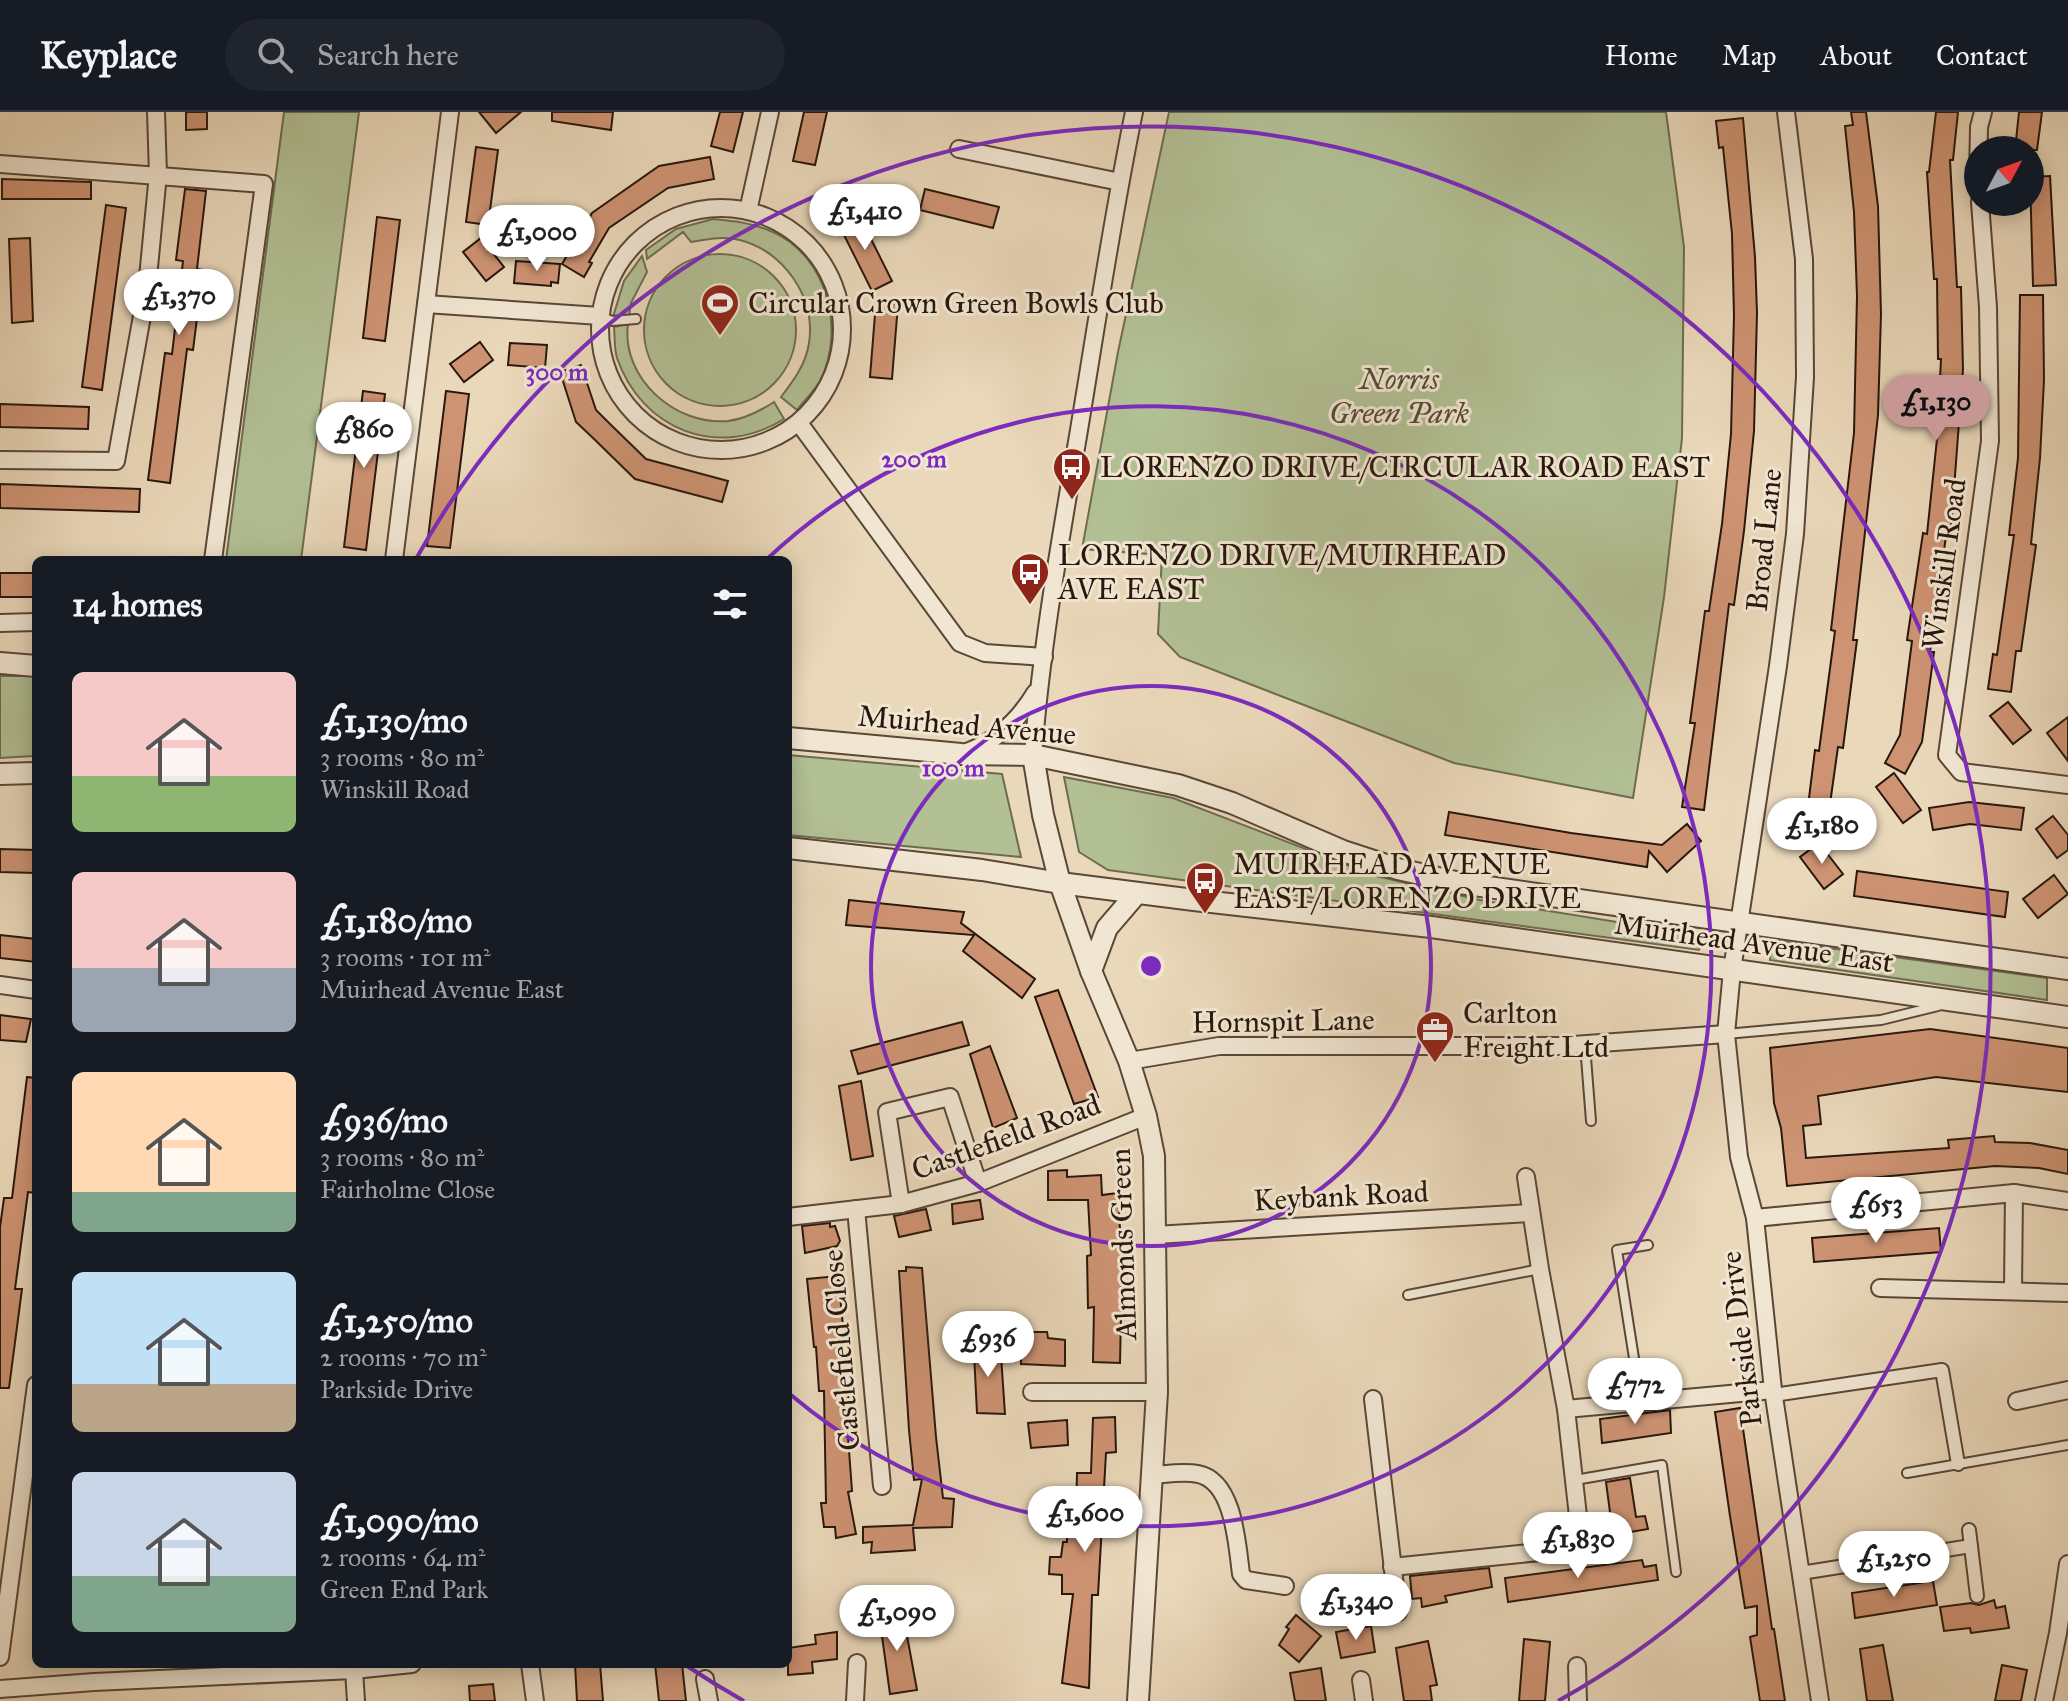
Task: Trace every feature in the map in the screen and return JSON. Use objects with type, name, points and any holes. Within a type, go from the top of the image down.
[{"type":"street","points":[[0,460],[116,461],[147,288],[158,174],[156,112]]},
{"type":"street","points":[[394,556],[450,112]]},
{"type":"street","points":[[1033,755],[1038,688],[1057,564],[1134,112]]},
{"type":"street","name":"Broad Lane","points":[[1732,970],[1795,534],[1805,377],[1804,259],[1786,112]]},
{"type":"street","points":[[1979,136],[1983,112]]},
{"type":"street","points":[[748,211],[769,114]]},
{"type":"street","points":[[959,149],[1120,182]]},
{"type":"street","points":[[0,164],[264,184],[214,556]]},
{"type":"street","points":[[707,208],[748,211],[784,225],[813,250],[833,283],[842,320],[839,359],[824,394],[799,423],[763,444],[723,451],[682,445],[646,425],[618,395],[602,357],[600,316],[611,277],[634,243],[668,219],[707,208]]},
{"type":"street","name":"Winskill Road","points":[[1981,216],[1988,307],[1990,441],[1947,755],[1961,772],[2068,785]]},
{"type":"street","points":[[426,304],[600,316]]},
{"type":"street","points":[[799,423],[960,643],[985,653],[1044,657]]},
{"type":"street","points":[[0,623],[32,622]]},
{"type":"street","points":[[0,663],[32,666]]},
{"type":"street","points":[[961,754],[989,742],[1009,727],[1038,688]]},
{"type":"street","name":"Muirhead Avenue","points":[[792,738],[961,754],[1033,755],[1178,785],[1232,803]]},
{"type":"street","name":"Almonds Green","points":[[1033,755],[1043,815],[1060,883],[1091,971],[1129,1061],[1146,1116],[1154,1156],[1157,1392],[1138,1701]]},
{"type":"street","points":[[0,774],[32,773]]},
{"type":"street","name":"Muirhead Avenue East","points":[[1232,803],[1343,851],[1398,869],[1460,883],[2068,969]]},
{"type":"street","points":[[792,848],[982,870],[1137,893]]},
{"type":"street","points":[[1091,971],[1107,928],[1137,893]]},
{"type":"street","name":"Muirhead Avenue East","points":[[1137,893],[1431,927],[2068,1017]]},
{"type":"street","name":"Parkside Drive","points":[[1732,970],[1726,1034],[1739,1157],[1755,1218],[1773,1392],[1820,1701]]},
{"type":"street","points":[[0,985],[32,989]]},
{"type":"street","name":"Hornspit Lane","points":[[1129,1061],[1219,1046],[1585,1045],[1653,1034],[1726,1034]]},
{"type":"street","points":[[901,1204],[887,1112],[950,1097],[978,1183]]},
{"type":"street","name":"Castlefield Road","points":[[792,1217],[901,1204],[978,1183],[1146,1116]]},
{"type":"street","points":[[1392,1567],[1569,1549],[1579,1525],[1566,1409],[1526,1177]]},
{"type":"street","points":[[2013,1290],[2014,1193]]},
{"type":"street","points":[[1755,1218],[2014,1193],[2068,1201]]},
{"type":"street","name":"Castlefield Close","points":[[856,1209],[882,1486]]},
{"type":"street","name":"Keybank Road","points":[[1155,1235],[1530,1213]]},
{"type":"street","points":[[1880,1288],[2068,1293]]},
{"type":"street","points":[[1566,1409],[1773,1392],[1942,1370],[1958,1464]]},
{"type":"street","points":[[2017,1401],[2068,1390]]},
{"type":"street","points":[[1032,1392],[1157,1392]]},
{"type":"street","points":[[1373,1399],[1398,1612]]},
{"type":"street","points":[[0,1657],[32,1415]]},
{"type":"street","points":[[1153,1475],[1195,1473],[1215,1482],[1223,1490],[1228,1504],[1241,1574],[1246,1580],[1285,1586]]},
{"type":"street","points":[[1969,1530],[1977,1596]]},
{"type":"street","points":[[1801,1573],[1971,1546]]},
{"type":"street","points":[[2044,1701],[2068,1564]]},
{"type":"street","points":[[855,1701],[857,1663]]},
{"type":"street","points":[[1577,1666],[1578,1701]]},
{"type":"street","points":[[0,1689],[253,1670],[373,1668]]},
{"type":"street","points":[[531,1668],[535,1701]]},
{"type":"street","points":[[354,1670],[356,1701]]},
{"type":"street","points":[[705,1679],[709,1701]]},
{"type":"street","points":[[1361,1680],[1364,1701]]},
{"type":"lane","points":[[600,316],[612,321],[636,319]]},
{"type":"lane","points":[[1726,1034],[1881,1020],[1954,1002]]},
{"type":"lane","points":[[1585,1045],[1591,1121]]},
{"type":"lane","points":[[1641,1403],[1617,1250],[1648,1245]]},
{"type":"lane","points":[[1408,1295],[1540,1269]]},
{"type":"lane","points":[[1907,1473],[2068,1445]]},
{"type":"lane","points":[[1574,1480],[1662,1465],[1676,1572]]},
{"type":"green space","points":[[284,112],[359,112],[302,556],[227,556]]},
{"type":"green space","name":"Norris Green Park","points":[[1169,112],[1666,112],[1684,247],[1682,438],[1664,597],[1633,798],[1454,763],[1180,657],[1158,634],[1162,555],[1082,549],[1118,352]]},
{"type":"green space","points":[[713,219],[758,226],[773,232],[792,243],[807,258],[818,276],[831,318],[828,361],[820,381],[797,410],[781,397],[805,358],[810,326],[802,293],[783,266],[756,246],[740,240],[722,238],[691,242],[683,232],[647,259],[646,250],[676,229]]},
{"type":"green space","name":"Circular Crown Green Bowls Club","points":[[720,254],[749,260],[774,276],[790,301],[796,330],[790,359],[774,384],[749,400],[720,406],[691,400],[666,384],[650,359],[644,330],[650,301],[666,276],[691,260]]},
{"type":"green space","points":[[642,256],[647,272],[631,303],[629,316],[613,317],[624,281]]},
{"type":"green space","points":[[628,324],[628,344],[633,363],[643,380],[671,407],[689,416],[728,421],[752,414],[774,402],[784,419],[759,431],[734,437],[709,437],[685,431],[663,420],[644,404],[617,358],[614,327]]},
{"type":"green space","points":[[0,676],[32,676],[32,756],[0,758]]},
{"type":"green space","points":[[792,755],[1002,774],[1021,857],[792,835]]},
{"type":"green space","points":[[1064,777],[1173,798],[1376,876],[1480,900],[1704,936],[1699,950],[1108,870],[1079,852]]},
{"type":"green space","points":[[1771,940],[2047,978],[2047,1000],[1770,960]]},
{"type":"building","points":[[186,112],[207,112],[207,129],[186,130]]},
{"type":"building","points":[[479,112],[521,112],[496,133]]},
{"type":"building","points":[[552,112],[613,112],[611,130],[552,121]]},
{"type":"building","points":[[720,112],[743,112],[733,152],[711,146]]},
{"type":"building","points":[[804,112],[827,112],[815,165],[793,161]]},
{"type":"building","points":[[1851,112],[1866,112],[1878,206],[1881,314],[1878,415],[1853,640],[1857,640],[1843,748],[1838,747],[1827,825],[1806,822],[1835,631],[1831,630],[1854,433],[1857,296],[1854,212],[1845,126],[1853,125]]},
{"type":"building","points":[[1936,112],[1958,112],[1953,160],[1950,160],[1957,287],[1961,287],[1963,369],[1951,529],[1947,529],[1930,652],[1934,652],[1922,742],[1905,774],[1885,763],[1900,735],[1912,641],[1907,640],[1923,533],[1927,534],[1937,439],[1941,359],[1938,359],[1937,279],[1934,279],[1927,172]]},
{"type":"building","points":[[2019,112],[2042,112],[2039,136],[2016,136]]},
{"type":"building","points":[[1743,118],[1757,313],[1754,431],[1744,531],[1734,605],[1729,604],[1704,810],[1682,807],[1695,723],[1690,723],[1705,611],[1709,611],[1722,524],[1731,434],[1734,315],[1732,234],[1723,147],[1719,148],[1716,121]]},
{"type":"building","points":[[476,147],[498,150],[488,225],[466,222]]},
{"type":"building","points":[[710,157],[714,179],[668,188],[609,228],[584,277],[562,264],[592,213],[659,166]]},
{"type":"building","points":[[2044,176],[2050,176],[2056,285],[2033,286],[2031,216],[2044,216]]},
{"type":"building","points":[[2,179],[91,182],[91,199],[2,199]]},
{"type":"building","points":[[185,189],[206,191],[197,269],[203,270],[193,350],[187,349],[170,483],[148,480],[165,353],[172,354],[183,261],[176,260]]},
{"type":"building","points":[[925,189],[999,207],[993,228],[920,210]]},
{"type":"building","points":[[106,205],[126,208],[102,390],[82,387]]},
{"type":"building","points":[[858,213],[892,281],[872,291],[838,223]]},
{"type":"building","points":[[377,217],[400,220],[385,341],[363,338]]},
{"type":"building","points":[[30,238],[33,321],[12,323],[9,239]]},
{"type":"building","points":[[481,238],[504,267],[486,281],[463,252]]},
{"type":"building","points":[[516,261],[560,264],[558,283],[551,282],[551,286],[514,283]]},
{"type":"building","points":[[2020,295],[2043,295],[2044,380],[2031,544],[2036,545],[2021,651],[2016,651],[2011,692],[1988,689],[1993,654],[1997,655],[2014,535],[2009,535],[2018,458]]},
{"type":"building","points":[[876,302],[898,304],[892,379],[870,377]]},
{"type":"building","points":[[480,342],[493,360],[464,382],[450,364]]},
{"type":"building","points":[[510,343],[547,345],[545,368],[508,365]]},
{"type":"building","points":[[581,365],[596,410],[646,459],[728,481],[722,502],[635,479],[576,422],[560,372]]},
{"type":"building","points":[[363,391],[385,394],[366,550],[344,547]]},
{"type":"building","points":[[446,391],[469,394],[450,548],[427,546]]},
{"type":"building","points":[[0,404],[89,407],[88,429],[0,427]]},
{"type":"building","points":[[0,484],[140,489],[139,512],[0,508]]},
{"type":"building","points":[[0,573],[32,573],[32,597],[0,597]]},
{"type":"building","points":[[2008,702],[2031,730],[2013,744],[1990,716]]},
{"type":"building","points":[[2068,717],[2068,761],[2047,733]]},
{"type":"building","points":[[1894,773],[1921,810],[1903,823],[1876,787]]},
{"type":"building","points":[[1969,802],[2024,808],[2021,830],[1970,824],[1933,830],[1929,808]]},
{"type":"building","points":[[1449,812],[1662,845],[1687,824],[1701,841],[1667,872],[1649,851],[1647,867],[1445,835]]},
{"type":"building","points":[[2053,816],[2068,835],[2068,850],[2057,858],[2036,829]]},
{"type":"building","points":[[1819,843],[1843,874],[1824,889],[1800,857]]},
{"type":"building","points":[[0,849],[32,850],[32,873],[0,872]]},
{"type":"building","points":[[1857,871],[2008,892],[2005,917],[1854,896]]},
{"type":"building","points":[[2054,875],[2068,894],[2038,918],[2023,899]]},
{"type":"building","points":[[849,900],[964,912],[961,923],[1035,979],[1022,998],[963,951],[974,935],[846,925]]},
{"type":"building","points":[[0,935],[32,939],[32,962],[0,958]]},
{"type":"building","points":[[1058,990],[1098,1097],[1074,1104],[1035,997]]},
{"type":"building","points":[[0,1015],[31,1019],[26,1042],[0,1040]]},
{"type":"building","points":[[962,1022],[969,1045],[858,1074],[851,1051]]},
{"type":"building","points":[[1930,1029],[2068,1048],[2068,1092],[1936,1077],[1818,1096],[1821,1124],[1803,1126],[1806,1158],[1949,1148],[1948,1140],[1994,1136],[1995,1142],[2030,1143],[2068,1150],[2068,1174],[2039,1168],[1995,1166],[1787,1186],[1781,1128],[1774,1103],[1770,1048]]},
{"type":"building","points":[[990,1046],[1017,1118],[993,1128],[970,1054]]},
{"type":"building","points":[[27,1077],[32,1078],[32,1192],[28,1192],[15,1289],[22,1289],[9,1388],[0,1388],[0,1227],[4,1198],[12,1198]]},
{"type":"building","points":[[861,1081],[873,1156],[851,1160],[839,1086]]},
{"type":"building","points":[[1067,1170],[1067,1177],[1101,1175],[1102,1195],[1118,1193],[1122,1267],[1120,1363],[1093,1362],[1094,1307],[1088,1308],[1087,1256],[1091,1255],[1088,1200],[1048,1200],[1048,1171]]},
{"type":"building","points":[[980,1200],[983,1219],[953,1224],[952,1204]]},
{"type":"building","points":[[926,1209],[931,1230],[899,1237],[894,1216]]},
{"type":"building","points":[[830,1223],[830,1227],[835,1226],[840,1241],[837,1246],[805,1253],[802,1226]]},
{"type":"building","points":[[1939,1228],[1941,1252],[1814,1262],[1812,1238]]},
{"type":"building","points":[[906,1267],[922,1268],[943,1498],[954,1499],[952,1527],[913,1528],[915,1550],[871,1553],[872,1542],[863,1543],[863,1527],[913,1525],[922,1479],[914,1480],[909,1430],[899,1271],[906,1271]]},
{"type":"building","points":[[838,1276],[838,1281],[842,1281],[842,1337],[848,1384],[852,1491],[848,1492],[856,1534],[836,1538],[835,1527],[824,1527],[821,1503],[826,1503],[824,1391],[819,1391],[807,1279]]},
{"type":"building","points":[[1021,1332],[1047,1332],[1048,1338],[1065,1340],[1065,1366],[1021,1364]]},
{"type":"building","points":[[973,1333],[1001,1356],[1005,1414],[977,1413]]},
{"type":"building","points":[[1740,1408],[1785,1701],[1760,1701],[1750,1637],[1757,1635],[1757,1606],[1745,1608],[1730,1516],[1715,1412]]},
{"type":"building","points":[[1670,1410],[1671,1433],[1602,1443],[1600,1419]]},
{"type":"building","points":[[1115,1417],[1116,1452],[1106,1453],[1098,1595],[1092,1595],[1089,1688],[1062,1683],[1073,1594],[1062,1594],[1062,1575],[1049,1574],[1050,1557],[1061,1557],[1063,1542],[1067,1542],[1066,1515],[1076,1515],[1077,1473],[1091,1473],[1093,1418]]},
{"type":"building","points":[[1067,1420],[1068,1445],[1031,1448],[1028,1423]]},
{"type":"building","points":[[1630,1478],[1636,1517],[1645,1516],[1648,1529],[1613,1535],[1606,1482]]},
{"type":"building","points":[[1642,1560],[1644,1567],[1656,1565],[1658,1580],[1508,1602],[1505,1578]]},
{"type":"building","points":[[1489,1568],[1492,1587],[1445,1596],[1447,1602],[1422,1607],[1421,1598],[1412,1599],[1410,1576]]},
{"type":"building","points":[[1933,1581],[1937,1605],[1855,1618],[1852,1593]]},
{"type":"building","points":[[1994,1600],[1996,1608],[2005,1606],[2009,1628],[1971,1633],[1970,1628],[1944,1631],[1940,1607],[1971,1603],[1979,1605]]},
{"type":"building","points":[[903,1614],[917,1690],[890,1694],[882,1636],[877,1636],[875,1617]]},
{"type":"building","points":[[1296,1615],[1321,1636],[1299,1662],[1279,1645],[1289,1629],[1286,1627]]},
{"type":"building","points":[[1371,1626],[1375,1652],[1341,1658],[1336,1632]]},
{"type":"building","points":[[837,1632],[837,1659],[812,1662],[813,1673],[788,1675],[788,1668],[792,1668],[792,1647],[816,1644],[815,1635]]},
{"type":"building","points":[[1524,1639],[1550,1642],[1545,1701],[1519,1701]]},
{"type":"building","points":[[1428,1641],[1437,1685],[1430,1686],[1432,1701],[1404,1701],[1396,1648]]},
{"type":"building","points":[[1883,1645],[1893,1701],[1867,1701],[1860,1649]]},
{"type":"building","points":[[2002,1665],[2027,1670],[2021,1701],[1995,1701]]},
{"type":"building","points":[[575,1668],[600,1668],[603,1701],[577,1701]]},
{"type":"building","points":[[655,1668],[682,1668],[686,1701],[659,1701]]},
{"type":"building","points":[[1321,1668],[1326,1701],[1295,1701],[1290,1673]]},
{"type":"building","points":[[493,1684],[495,1701],[470,1701],[469,1686]]},
{"type":"place","name":"Circular Crown Green Bowls Club","points":[[720,337]]},
{"type":"place","name":"LORENZO DRIVE/CIRCULAR ROAD EAST","points":[[1072,501]]},
{"type":"place","name":"LORENZO DRIVE/MUIRHEAD AVE EAST","points":[[1030,606]]},
{"type":"place","name":"MUIRHEAD AVENUE EAST/LORENZO DRIVE","points":[[1205,915]]},
{"type":"place","name":"Carlton Freight Ltd","points":[[1435,1064]]}]
